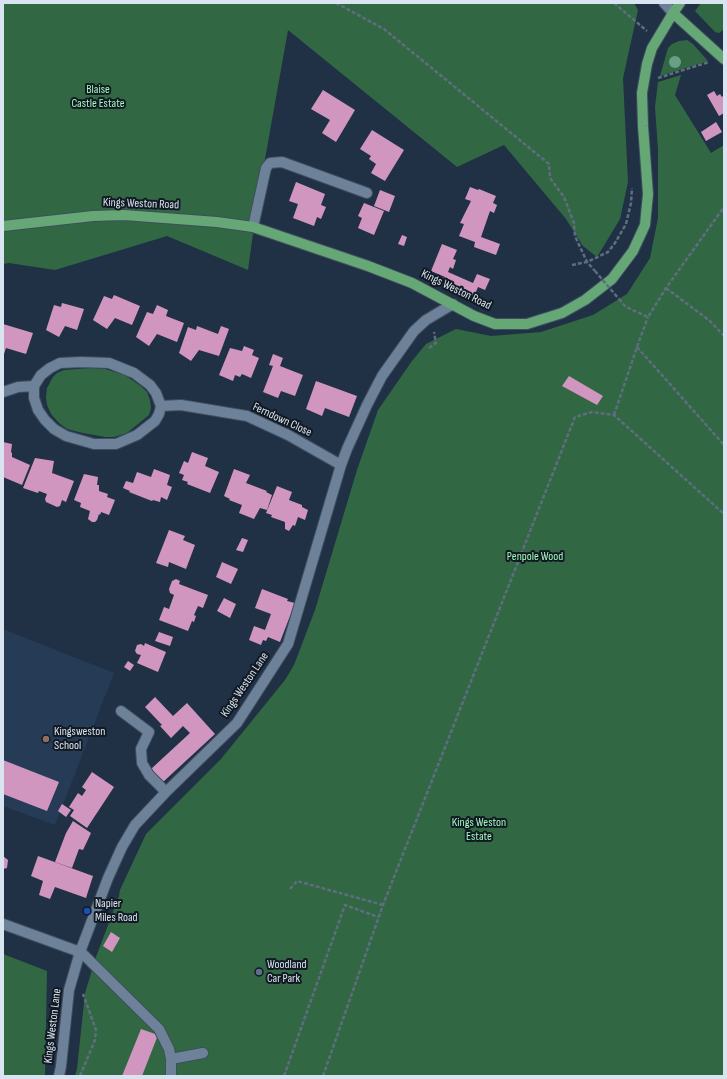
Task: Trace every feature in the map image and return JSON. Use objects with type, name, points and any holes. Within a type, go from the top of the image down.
[{"type":"main road","name":"Kings Weston Road","points":[[3,226],[93,216],[124,215],[216,222],[253,227],[368,266],[412,283],[474,316],[495,324],[527,324],[562,313],[585,300],[612,279],[632,252],[645,225],[648,194],[642,93],[647,64],[652,48],[680,3]]},
{"type":"main road","points":[[673,13],[723,59]]},
{"type":"street","points":[[664,3],[673,13]]},
{"type":"street","points":[[253,227],[266,168],[270,163],[282,162],[367,193]]},
{"type":"street","name":"Kings Weston Lane","points":[[59,1076],[62,1066],[69,990],[80,952],[108,878],[122,847],[135,825],[166,792],[237,723],[288,644],[342,465],[350,443],[379,382],[414,331],[426,320],[453,304]]},
{"type":"street","points":[[60,363],[110,363],[134,373],[150,385],[156,393],[161,406],[155,421],[137,436],[116,444],[94,444],[66,436],[54,429],[38,410],[34,398],[34,386],[41,375],[60,363]]},
{"type":"street","points":[[3,392],[18,387],[34,386]]},
{"type":"street","name":"Ferndown Close","points":[[161,406],[181,405],[247,416],[288,435],[342,465]]},
{"type":"street","points":[[121,711],[149,732],[141,750],[142,763],[149,775],[166,792]]},
{"type":"street","points":[[3,924],[80,952],[159,1029],[169,1049],[171,1059],[171,1076]]},
{"type":"street","points":[[171,1059],[203,1053]]},
{"type":"path","points":[[336,3],[384,29],[549,164],[550,178],[564,197],[574,223],[575,236],[587,262],[626,307],[648,317]]},
{"type":"path","points":[[614,3],[657,39]]},
{"type":"path","points":[[647,64],[658,67],[657,79],[723,59]]},
{"type":"path","points":[[572,265],[587,262],[608,252],[626,224],[631,203],[633,182]]},
{"type":"path","points":[[614,415],[648,317],[666,288],[724,206]]},
{"type":"path","points":[[666,288],[710,321],[724,336]]},
{"type":"path","points":[[637,347],[724,445]]},
{"type":"path","points":[[323,1076],[378,917],[575,417],[592,412],[614,415],[724,514]]},
{"type":"path","points":[[290,889],[297,881],[383,905]]},
{"type":"path","points":[[284,1076],[345,905],[378,917]]},
{"type":"path","points":[[80,1076],[95,1040],[96,1030],[81,988]]},
{"type":"shaded area","name":"Kingsweston School","points":[[3,629],[114,673],[55,825],[3,806]]},
{"type":"green space","name":"Blaise Castle Estate","points":[[3,3],[634,3],[638,10],[623,78],[628,182],[620,219],[597,257],[583,246],[566,219],[504,145],[457,167],[288,30],[257,204],[248,270],[167,236],[55,270],[9,263],[3,264]]},
{"type":"green space","points":[[701,3],[724,3],[723,30],[719,33],[715,32],[695,11]]},
{"type":"green space","points":[[687,40],[693,44],[708,61],[660,76],[668,48],[672,44],[679,41]]},
{"type":"green space","name":"Kings Weston Estate","points":[[681,75],[675,95],[711,153],[724,145],[724,1076],[75,1076],[85,993],[120,890],[146,834],[221,759],[285,680],[294,665],[315,610],[357,470],[378,410],[412,361],[426,344],[456,329],[491,336],[541,332],[593,315],[627,294],[650,258],[658,218],[658,149],[655,107],[658,82]]},
{"type":"green space","points":[[91,368],[105,369],[125,375],[142,387],[147,392],[150,400],[151,408],[149,415],[127,433],[114,437],[105,437],[67,429],[59,423],[51,414],[47,405],[47,388],[53,377],[57,373],[64,370]]},
{"type":"green space","points":[[3,954],[47,971],[45,1076],[3,1076]]},
{"type":"building","points":[[323,90],[355,110],[336,142],[322,133],[330,120],[311,109]]},
{"type":"building","points":[[714,91],[717,96],[720,94],[722,97],[724,95],[724,113],[719,116],[707,95]]},
{"type":"building","points":[[716,122],[722,132],[706,141],[701,132]]},
{"type":"building","points":[[372,130],[404,150],[385,181],[371,173],[376,164],[369,159],[371,156],[360,149]]},
{"type":"building","points":[[296,182],[325,194],[321,205],[326,207],[321,219],[317,217],[314,226],[293,218],[298,204],[289,201]]},
{"type":"building","points":[[470,187],[496,196],[493,203],[497,205],[494,213],[490,211],[481,237],[500,244],[496,255],[474,247],[475,242],[459,236],[464,224],[460,223],[471,201],[465,199]]},
{"type":"building","points":[[380,190],[395,196],[389,212],[374,206]]},
{"type":"building","points":[[364,203],[384,211],[374,235],[358,228],[362,218],[358,216]]},
{"type":"building","points":[[402,235],[407,237],[404,246],[398,244]]},
{"type":"building","points":[[442,244],[457,250],[453,259],[456,260],[453,269],[450,267],[448,272],[473,283],[477,274],[490,279],[485,290],[478,287],[473,299],[442,286],[445,277],[431,271]]},
{"type":"building","points":[[114,295],[140,306],[132,325],[115,318],[107,329],[93,320],[104,296],[112,299]]},
{"type":"building","points":[[62,303],[84,309],[77,330],[65,326],[59,337],[46,330],[54,305],[61,307]]},
{"type":"building","points":[[157,305],[168,310],[166,316],[184,323],[177,342],[157,334],[149,346],[136,337],[147,312],[153,314]]},
{"type":"building","points":[[3,324],[33,333],[26,354],[6,348],[3,357]]},
{"type":"building","points":[[197,326],[218,334],[221,326],[229,329],[219,356],[199,350],[191,361],[179,353],[188,327],[196,330]]},
{"type":"building","points":[[244,346],[254,350],[252,355],[259,358],[251,378],[242,374],[240,377],[235,375],[233,381],[219,375],[230,348],[242,351]]},
{"type":"building","points":[[273,354],[283,358],[280,366],[303,375],[295,396],[281,391],[278,398],[263,392],[273,366],[269,365]]},
{"type":"building","points":[[569,376],[603,396],[597,405],[562,386]]},
{"type":"building","points":[[316,381],[357,396],[349,417],[325,408],[322,416],[306,409]]},
{"type":"building","points":[[3,442],[12,444],[12,457],[30,465],[22,485],[3,477]]},
{"type":"building","points":[[192,452],[208,458],[205,466],[219,472],[210,493],[187,484],[188,482],[182,480],[184,475],[179,473],[184,461],[188,463]]},
{"type":"building","points":[[35,458],[54,461],[52,473],[74,481],[66,502],[62,500],[60,506],[57,507],[46,502],[45,499],[47,494],[39,491],[38,493],[23,488]]},
{"type":"building","points":[[154,469],[170,475],[167,485],[172,487],[167,500],[161,497],[160,502],[152,501],[123,488],[126,481],[133,483],[137,472],[151,477]]},
{"type":"building","points":[[234,469],[250,475],[246,483],[267,491],[266,492],[272,495],[267,510],[260,508],[254,519],[239,513],[242,505],[229,500],[230,499],[224,496]]},
{"type":"building","points":[[84,474],[98,477],[97,485],[99,485],[99,491],[108,494],[107,497],[115,500],[109,515],[101,512],[95,522],[88,519],[90,511],[80,507],[81,503],[74,500]]},
{"type":"building","points":[[277,486],[292,492],[289,500],[302,505],[302,507],[308,510],[305,520],[298,517],[295,526],[293,525],[289,531],[285,529],[285,522],[271,517],[272,515],[266,513]]},
{"type":"building","points":[[169,530],[185,536],[183,540],[195,545],[186,569],[169,562],[168,567],[156,563]]},
{"type":"building","points":[[242,538],[248,540],[243,552],[236,550]]},
{"type":"building","points":[[222,562],[238,569],[231,584],[216,577]]},
{"type":"building","points":[[176,579],[180,581],[179,584],[208,595],[203,608],[198,606],[194,615],[196,616],[194,622],[192,621],[188,631],[159,620],[164,607],[169,609],[174,595],[170,593],[169,589],[172,581]]},
{"type":"building","points":[[262,589],[288,599],[287,601],[295,603],[280,642],[268,637],[266,641],[263,640],[261,645],[249,640],[254,626],[265,630],[271,614],[255,608]]},
{"type":"building","points":[[224,598],[236,604],[230,618],[217,611]]},
{"type":"building","points":[[159,632],[173,637],[170,646],[155,641]]},
{"type":"building","points":[[145,643],[166,652],[158,672],[137,663],[141,655],[137,654],[135,651],[137,645],[141,644],[144,646]]},
{"type":"building","points":[[128,661],[134,665],[130,671],[124,667]]},
{"type":"building","points":[[155,697],[173,716],[187,703],[215,734],[163,782],[151,769],[190,733],[183,726],[171,738],[160,726],[162,725],[145,707]]},
{"type":"building","points":[[3,760],[59,782],[47,811],[3,794]]},
{"type":"building","points":[[92,772],[114,787],[87,828],[70,816],[74,810],[69,807],[78,793],[82,796],[86,790],[82,787]]},
{"type":"building","points":[[62,804],[71,810],[66,817],[58,811]]},
{"type":"building","points":[[73,821],[91,833],[83,850],[79,849],[72,868],[55,862],[66,833]]},
{"type":"building","points":[[3,856],[8,860],[7,868],[3,869]]},
{"type":"building","points":[[38,856],[93,876],[86,898],[55,887],[50,899],[39,895],[43,881],[31,876]]},
{"type":"building","points":[[111,932],[120,938],[112,952],[103,946]]},
{"type":"building","points":[[141,1029],[158,1035],[142,1076],[122,1076]]},
{"type":"place","name":"Kingsweston School","points":[[46,739]]},
{"type":"place","name":"Napier Miles Road","points":[[87,911]]},
{"type":"place","name":"Woodland Car Park","points":[[259,972]]},
{"type":"park label","name":"Penpole Wood","points":[[535,557]]}]
